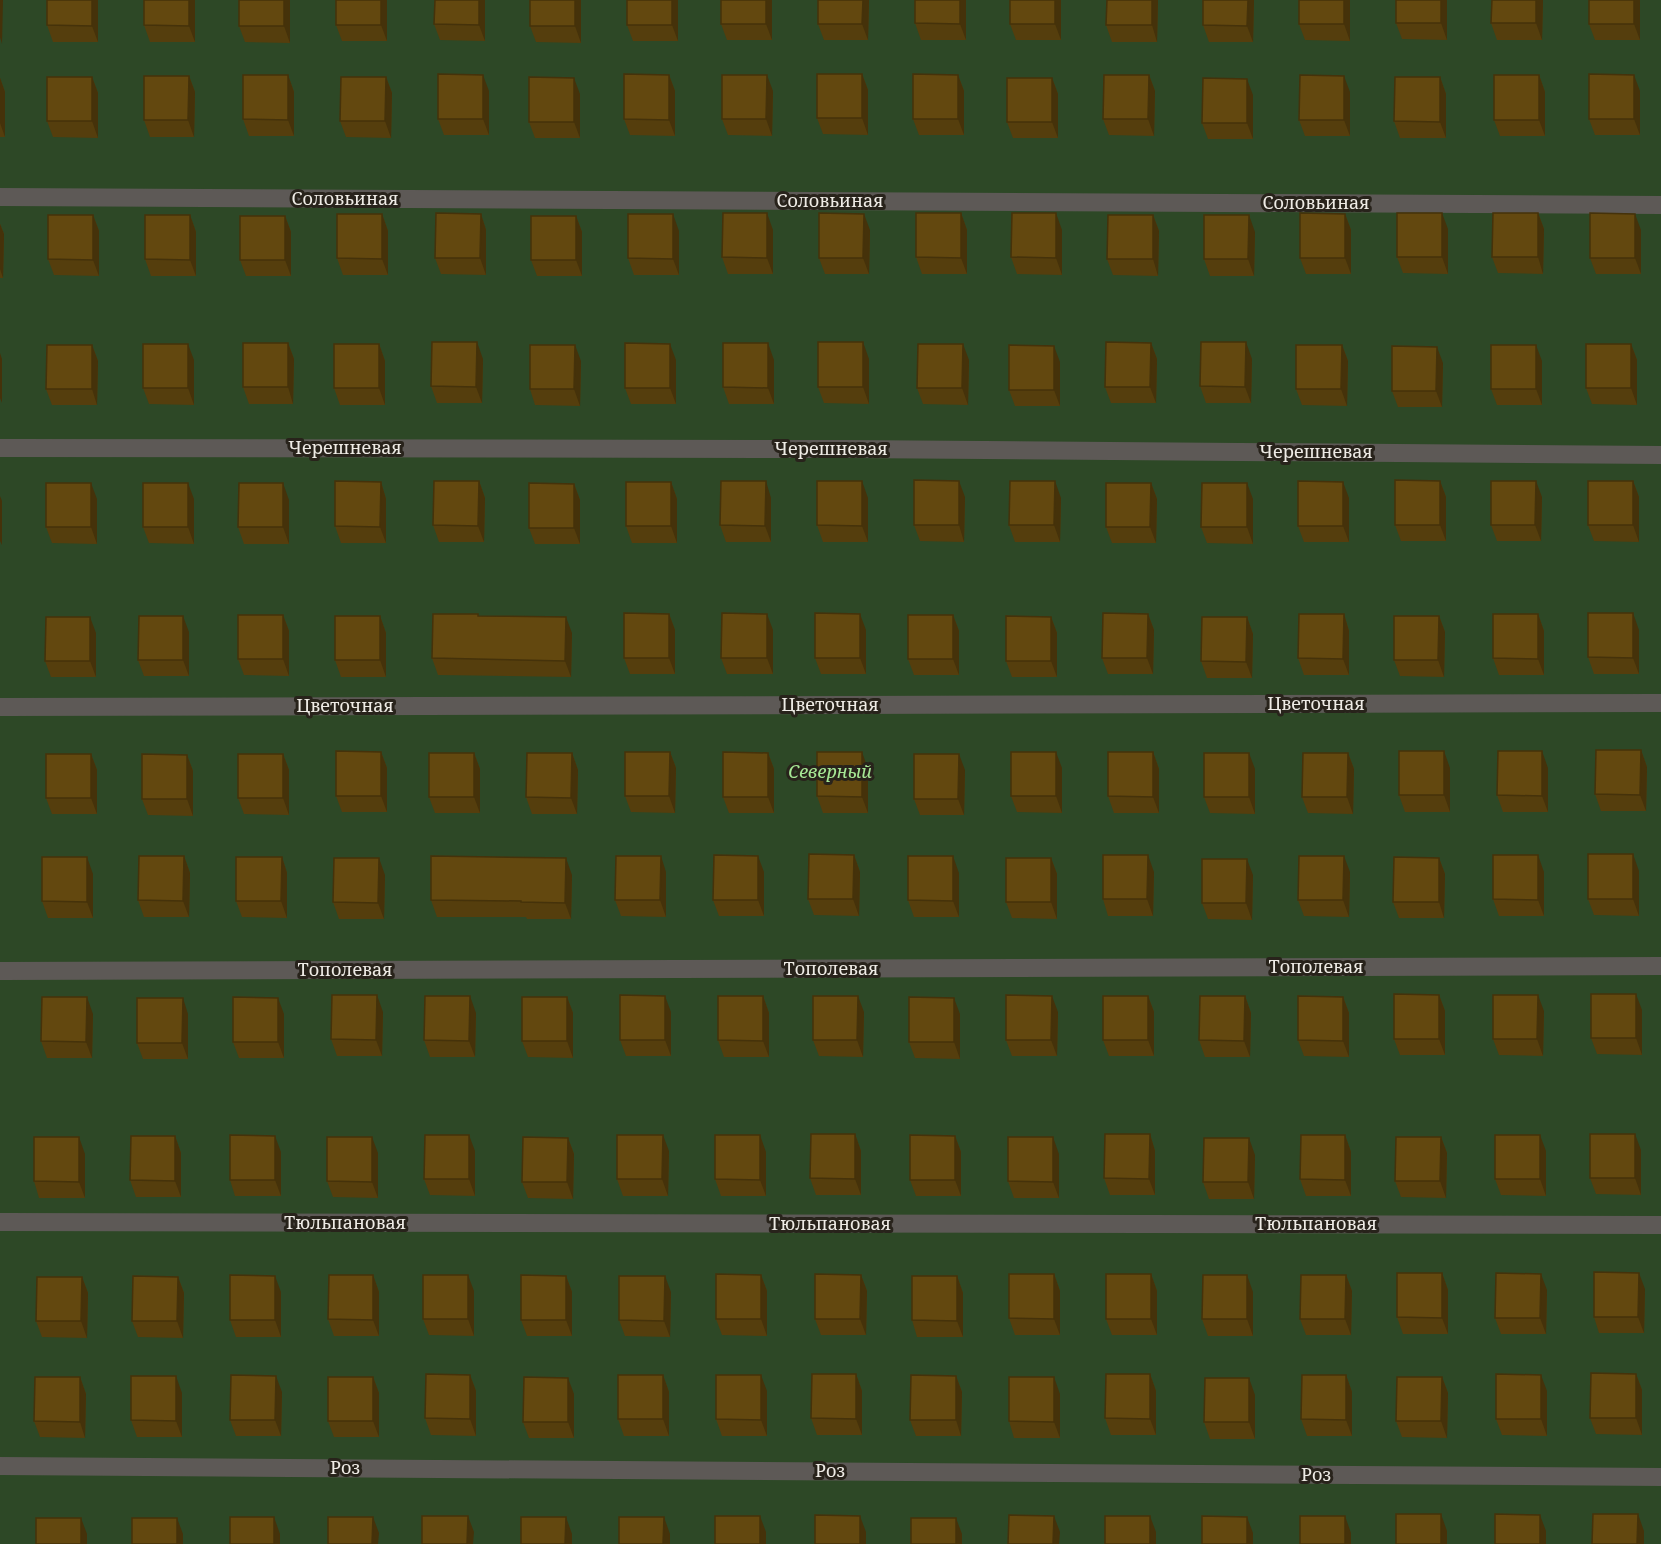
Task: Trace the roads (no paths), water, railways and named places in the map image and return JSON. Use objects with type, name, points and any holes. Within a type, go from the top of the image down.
[{"type":"street","name":"Соловьиная","points":[[0,197],[1661,205]]},
{"type":"street","name":"Черешневая","points":[[0,448],[847,449],[1661,455]]},
{"type":"street","name":"Цветочная","points":[[0,707],[1661,703]]},
{"type":"street","name":"Тополевая","points":[[0,971],[1661,966]]},
{"type":"street","name":"Тюльпановая","points":[[0,1222],[1661,1225]]},
{"type":"street","name":"Роз","points":[[0,1466],[1661,1477]]},
{"type":"park label","name":"Северный","points":[[830,772]]}]
